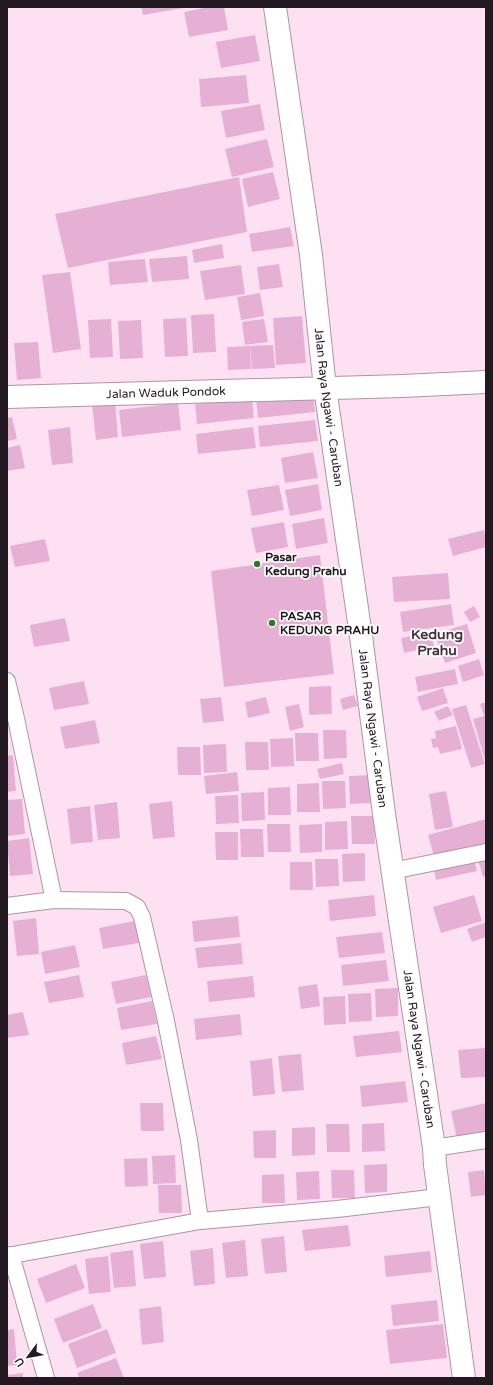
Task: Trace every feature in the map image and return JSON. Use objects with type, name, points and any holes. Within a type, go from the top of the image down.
[{"type":"main road","name":"Jalan Raya Ngawi - Caruban","points":[[275,7],[311,255],[325,388],[360,629],[392,871],[434,1148],[439,1197],[464,1378]]},
{"type":"main road","name":"Jalan Waduk Pondok","points":[[7,397],[403,386],[486,382]]},
{"type":"street","points":[[7,681],[54,900]]},
{"type":"street","points":[[392,871],[486,852]]},
{"type":"street","points":[[7,906],[54,900],[126,901],[137,907],[142,917],[166,1021],[190,1140],[200,1221]]},
{"type":"street","points":[[434,1148],[486,1140]]},
{"type":"street","points":[[46,1378],[9,1256],[200,1221],[337,1209],[439,1197]]},
{"type":"building","points":[[141,7],[183,7],[183,8],[143,15]]},
{"type":"building","points":[[209,7],[224,7],[228,30],[189,37],[184,12]]},
{"type":"building","points":[[255,35],[260,61],[221,68],[216,42]]},
{"type":"building","points":[[246,75],[249,103],[201,107],[199,79]]},
{"type":"building","points":[[260,104],[265,130],[226,138],[221,111]]},
{"type":"building","points":[[267,139],[274,167],[232,177],[225,149]]},
{"type":"building","points":[[273,172],[280,199],[248,207],[242,179]]},
{"type":"building","points":[[239,177],[247,232],[68,268],[55,214]]},
{"type":"building","points":[[290,227],[294,246],[252,252],[249,234]]},
{"type":"building","points":[[222,244],[224,258],[194,263],[192,250]]},
{"type":"building","points":[[187,256],[189,279],[152,282],[149,259]]},
{"type":"building","points":[[145,259],[148,282],[110,285],[108,262]]},
{"type":"building","points":[[279,264],[283,287],[260,290],[257,267]]},
{"type":"building","points":[[241,265],[245,294],[205,300],[200,271]]},
{"type":"building","points":[[70,272],[81,349],[53,353],[42,275]]},
{"type":"building","points":[[260,293],[264,316],[241,320],[237,297]]},
{"type":"building","points":[[214,314],[216,352],[193,353],[191,315]]},
{"type":"building","points":[[302,316],[306,363],[276,365],[273,318]]},
{"type":"building","points":[[186,318],[188,356],[165,357],[163,319]]},
{"type":"building","points":[[111,319],[113,357],[90,358],[88,320]]},
{"type":"building","points":[[264,319],[268,342],[245,345],[242,322]]},
{"type":"building","points":[[141,320],[143,358],[120,359],[118,321]]},
{"type":"building","points":[[38,342],[41,378],[17,380],[14,343]]},
{"type":"building","points":[[273,345],[275,368],[252,369],[250,346]]},
{"type":"building","points":[[250,346],[251,369],[228,370],[227,347]]},
{"type":"building","points":[[313,392],[315,412],[258,418],[256,398]]},
{"type":"building","points":[[252,398],[254,418],[197,424],[195,404]]},
{"type":"building","points":[[115,401],[118,437],[96,440],[92,404]]},
{"type":"building","points":[[178,403],[181,430],[122,437],[119,410]]},
{"type":"building","points":[[12,417],[17,439],[7,441],[7,418]]},
{"type":"building","points":[[315,420],[318,441],[260,447],[258,426]]},
{"type":"building","points":[[70,427],[73,463],[52,465],[48,430]]},
{"type":"building","points":[[253,427],[256,448],[198,454],[196,434]]},
{"type":"building","points":[[20,445],[25,468],[7,471],[7,448]]},
{"type":"building","points":[[313,452],[318,478],[285,483],[281,458]]},
{"type":"building","points":[[318,484],[322,510],[290,516],[285,490]]},
{"type":"building","points":[[279,485],[284,510],[252,516],[247,490]]},
{"type":"building","points":[[324,518],[328,543],[296,549],[292,524]]},
{"type":"building","points":[[284,522],[288,547],[256,553],[251,528]]},
{"type":"building","points":[[484,530],[486,547],[453,556],[448,539]]},
{"type":"building","points":[[45,539],[50,561],[15,567],[10,546]]},
{"type":"building","name":"PASAR KEDUNG PRAHU","points":[[320,555],[334,674],[224,687],[211,571]]},
{"type":"building","points":[[448,573],[450,599],[394,602],[392,577]]},
{"type":"building","points":[[451,604],[454,625],[403,632],[400,612]]},
{"type":"building","points":[[474,606],[480,617],[470,622],[464,612]]},
{"type":"building","points":[[65,618],[70,641],[34,647],[30,625]]},
{"type":"building","points":[[467,624],[476,653],[445,663],[435,634]]},
{"type":"building","points":[[430,632],[434,646],[404,653],[401,638]]},
{"type":"building","points":[[479,659],[484,675],[463,682],[458,666]]},
{"type":"building","points":[[455,669],[458,684],[418,692],[415,677]]},
{"type":"building","points":[[84,681],[89,704],[54,710],[49,688]]},
{"type":"building","points":[[331,686],[332,714],[309,715],[309,687]]},
{"type":"building","points":[[443,688],[448,703],[422,711],[417,697]]},
{"type":"building","points":[[354,695],[358,706],[343,710],[340,699]]},
{"type":"building","points":[[221,697],[224,721],[203,723],[200,699]]},
{"type":"building","points":[[266,697],[270,713],[248,718],[245,702]]},
{"type":"building","points":[[486,702],[486,764],[473,719],[484,716],[480,704]]},
{"type":"building","points":[[299,704],[304,727],[290,731],[285,707]]},
{"type":"building","points":[[466,705],[485,764],[471,768],[452,709]]},
{"type":"building","points":[[448,706],[453,715],[439,721],[434,712]]},
{"type":"building","points":[[95,720],[100,743],[65,749],[60,727]]},
{"type":"building","points":[[456,726],[462,749],[440,754],[438,747],[433,748],[431,739],[436,738],[435,731]]},
{"type":"building","points":[[323,730],[346,730],[347,758],[324,759]]},
{"type":"building","points":[[295,733],[318,733],[319,761],[296,761]]},
{"type":"building","points":[[293,738],[294,766],[271,767],[270,739]]},
{"type":"building","points":[[245,742],[268,742],[269,770],[246,770]]},
{"type":"building","points":[[226,744],[227,772],[204,773],[203,745]]},
{"type":"building","points":[[177,747],[200,747],[201,775],[178,775]]},
{"type":"building","points":[[13,755],[16,791],[7,792],[7,756]]},
{"type":"building","points":[[342,763],[344,774],[320,779],[317,769]]},
{"type":"building","points":[[237,772],[239,791],[206,794],[204,776]]},
{"type":"building","points":[[372,775],[372,803],[350,804],[349,776]]},
{"type":"building","points":[[322,781],[345,781],[346,808],[323,809]]},
{"type":"building","points":[[319,783],[320,812],[297,812],[297,784]]},
{"type":"building","points":[[290,787],[291,815],[268,815],[268,788]]},
{"type":"building","points":[[446,791],[453,827],[435,830],[429,794]]},
{"type":"building","points":[[264,792],[265,820],[242,821],[241,793]]},
{"type":"building","points":[[238,795],[239,823],[216,824],[215,796]]},
{"type":"building","points":[[22,799],[25,834],[7,836],[7,800]]},
{"type":"building","points":[[172,801],[175,837],[153,839],[149,804]]},
{"type":"building","points":[[117,802],[120,838],[98,840],[94,805]]},
{"type":"building","points":[[90,806],[93,842],[71,844],[67,809]]},
{"type":"building","points":[[351,816],[374,816],[375,844],[352,844]]},
{"type":"building","points":[[486,819],[486,846],[435,860],[428,835]]},
{"type":"building","points":[[347,821],[348,849],[325,850],[325,822]]},
{"type":"building","points":[[267,824],[290,824],[291,852],[268,852]]},
{"type":"building","points":[[322,824],[322,852],[300,853],[299,825]]},
{"type":"building","points":[[240,829],[263,829],[264,857],[241,857]]},
{"type":"building","points":[[215,832],[238,832],[238,860],[216,860]]},
{"type":"building","points":[[29,838],[33,874],[10,876],[7,841]]},
{"type":"building","points":[[365,853],[365,881],[343,882],[342,854]]},
{"type":"building","points":[[486,854],[486,876],[483,877],[477,857]]},
{"type":"building","points":[[473,856],[477,871],[436,880],[433,865]]},
{"type":"building","points":[[315,859],[338,859],[339,886],[316,887]]},
{"type":"building","points":[[290,862],[312,862],[313,890],[290,890]]},
{"type":"building","points":[[374,895],[376,916],[330,921],[328,900]]},
{"type":"building","points":[[474,895],[482,921],[441,933],[433,907]]},
{"type":"building","points":[[238,916],[240,937],[194,942],[192,921]]},
{"type":"building","points":[[36,918],[39,954],[17,956],[13,921]]},
{"type":"building","points":[[134,921],[139,943],[103,949],[99,928]]},
{"type":"building","points":[[486,922],[486,937],[472,942],[467,929]]},
{"type":"building","points":[[382,932],[385,953],[339,958],[336,937]]},
{"type":"building","points":[[241,943],[243,964],[198,968],[195,948]]},
{"type":"building","points":[[75,945],[80,967],[45,974],[41,952]]},
{"type":"building","points":[[386,960],[389,981],[343,986],[341,965]]},
{"type":"building","points":[[79,975],[84,997],[49,1003],[44,982]]},
{"type":"building","points":[[146,975],[151,997],[116,1004],[111,982]]},
{"type":"building","points":[[253,976],[255,997],[209,1002],[207,981]]},
{"type":"building","points":[[317,984],[320,1006],[301,1009],[298,987]]},
{"type":"building","points":[[398,988],[398,1016],[376,1017],[375,989]]},
{"type":"building","points":[[371,993],[372,1021],[349,1022],[348,994]]},
{"type":"building","points":[[345,996],[346,1024],[324,1025],[323,997]]},
{"type":"building","points":[[152,1001],[157,1024],[121,1030],[117,1008]]},
{"type":"building","points":[[23,1012],[29,1035],[7,1038],[7,1015]]},
{"type":"building","points":[[240,1014],[242,1035],[196,1040],[194,1019]]},
{"type":"building","points":[[399,1031],[402,1052],[356,1057],[353,1036]]},
{"type":"building","points":[[156,1036],[162,1059],[126,1065],[122,1043]]},
{"type":"building","points":[[486,1048],[486,1077],[461,1078],[458,1050]]},
{"type":"building","points":[[301,1054],[304,1090],[282,1092],[278,1056]]},
{"type":"building","points":[[272,1058],[275,1094],[253,1096],[250,1061]]},
{"type":"building","points":[[405,1081],[408,1102],[362,1107],[360,1086]]},
{"type":"building","points":[[140,1103],[163,1103],[164,1131],[141,1131]]},
{"type":"building","points":[[486,1103],[486,1132],[457,1139],[451,1111]]},
{"type":"building","points":[[384,1123],[385,1151],[362,1152],[362,1124]]},
{"type":"building","points":[[326,1124],[349,1124],[350,1152],[327,1152]]},
{"type":"building","points":[[315,1127],[315,1155],[292,1156],[292,1128]]},
{"type":"building","points":[[276,1130],[276,1158],[254,1158],[253,1131]]},
{"type":"building","points":[[175,1155],[176,1183],[153,1184],[152,1156]]},
{"type":"building","points":[[147,1158],[148,1186],[125,1187],[124,1159]]},
{"type":"building","points":[[387,1164],[387,1192],[365,1193],[364,1165]]},
{"type":"building","points":[[331,1170],[354,1170],[355,1198],[332,1198]]},
{"type":"building","points":[[484,1170],[486,1195],[471,1197],[468,1172]]},
{"type":"building","points":[[319,1171],[320,1199],[297,1200],[296,1172]]},
{"type":"building","points":[[284,1174],[285,1203],[262,1203],[262,1175]]},
{"type":"building","points":[[158,1185],[181,1185],[182,1213],[159,1213]]},
{"type":"building","points":[[348,1225],[351,1246],[305,1251],[302,1230]]},
{"type":"building","points":[[284,1236],[287,1272],[265,1274],[261,1239]]},
{"type":"building","points":[[245,1240],[248,1276],[226,1278],[222,1243]]},
{"type":"building","points":[[163,1241],[166,1277],[144,1279],[140,1244]]},
{"type":"building","points":[[213,1248],[215,1284],[194,1286],[190,1251]]},
{"type":"building","points":[[133,1250],[136,1286],[114,1288],[110,1253]]},
{"type":"building","points":[[430,1251],[432,1272],[386,1277],[384,1256]]},
{"type":"building","points":[[108,1256],[111,1292],[89,1294],[85,1259]]},
{"type":"building","points":[[76,1264],[85,1288],[46,1303],[37,1279]]},
{"type":"building","points":[[437,1300],[439,1321],[393,1326],[391,1305]]},
{"type":"building","points":[[93,1304],[102,1328],[63,1343],[54,1319]]},
{"type":"building","points":[[161,1306],[164,1342],[142,1345],[139,1309]]},
{"type":"building","points":[[443,1324],[447,1358],[390,1364],[386,1330]]},
{"type":"building","points":[[14,1329],[17,1365],[7,1366],[7,1330]]},
{"type":"building","points":[[107,1329],[116,1353],[77,1368],[68,1344]]},
{"type":"building","points":[[116,1358],[124,1378],[79,1378],[77,1373]]},
{"type":"building","points":[[23,1373],[23,1378],[7,1378],[7,1375]]},
{"type":"place","name":"Pasar Kedung Prahu","points":[[257,564]]},
{"type":"place","name":"PASAR KEDUNG PRAHU","points":[[272,623]]},
{"type":"district","name":"Kedung Prahu","points":[[437,642]]}]
